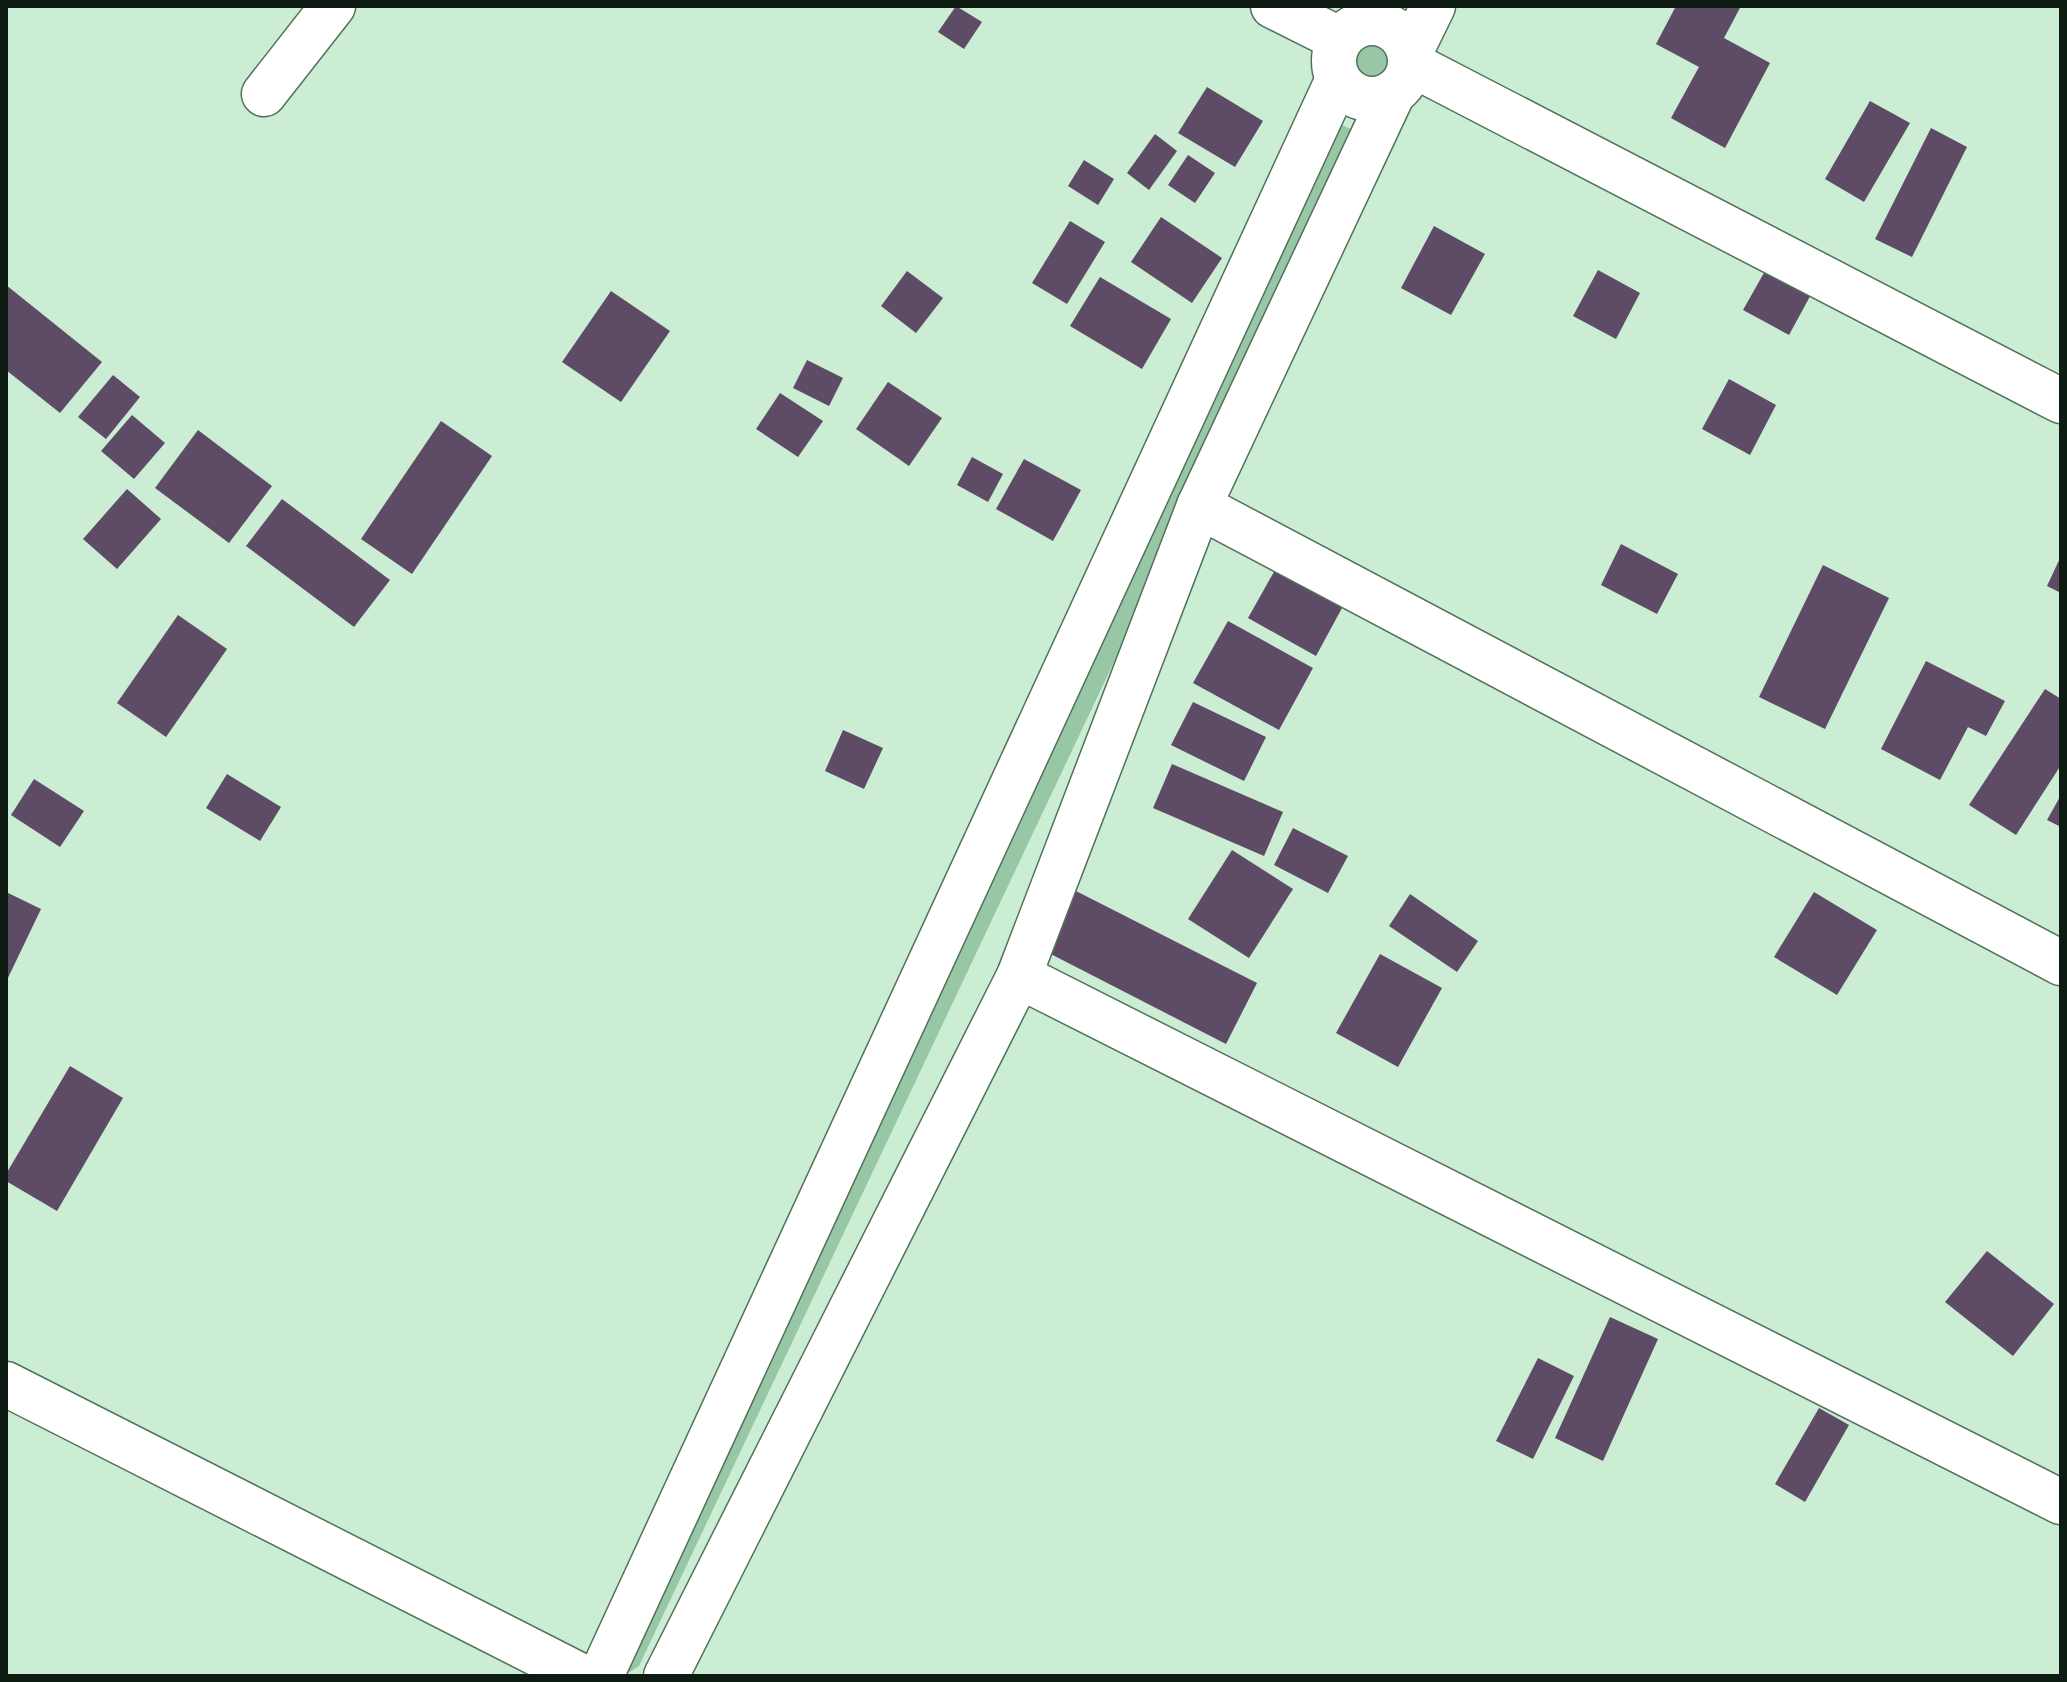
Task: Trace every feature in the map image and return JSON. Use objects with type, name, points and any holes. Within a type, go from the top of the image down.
[{"type":"street","points":[[264,94],[333,6]]},
{"type":"street","points":[[1273,6],[1353,37],[1394,28],[1405,70],[2061,401]]},
{"type":"street","points":[[666,1676],[1019,976],[1199,506],[1433,6]]},
{"type":"street","points":[[1353,37],[1349,91],[1363,98],[1379,99],[1405,70]]},
{"type":"street","points":[[601,1676],[1353,37]]},
{"type":"street","points":[[1199,506],[2061,963]]},
{"type":"street","points":[[1019,976],[2061,1502]]},
{"type":"street","points":[[6,1384],[581,1676]]},
{"type":"green space","points":[[1372,41],[1387,47],[1393,62],[1387,77],[1372,83],[1357,77],[1351,62],[1357,47]]},
{"type":"green space","points":[[1340,124],[1355,131],[1357,148],[639,1666],[625,1675]]},
{"type":"building","points":[[956,6],[982,22],[964,49],[938,32]]},
{"type":"building","points":[[1676,6],[1741,6],[1724,38],[1770,63],[1725,148],[1671,118],[1699,67],[1656,44]]},
{"type":"building","points":[[1207,87],[1263,121],[1235,167],[1178,133]]},
{"type":"building","points":[[1870,101],[1910,123],[1864,202],[1825,179]]},
{"type":"building","points":[[1931,128],[1967,147],[1912,257],[1875,239]]},
{"type":"building","points":[[1155,134],[1177,151],[1149,190],[1127,173]]},
{"type":"building","points":[[1188,155],[1215,173],[1195,203],[1168,185]]},
{"type":"building","points":[[1084,160],[1114,179],[1098,205],[1068,186]]},
{"type":"building","points":[[1161,217],[1222,258],[1192,303],[1131,262]]},
{"type":"building","points":[[1070,221],[1105,242],[1067,304],[1032,283]]},
{"type":"building","points":[[1434,226],[1485,254],[1451,315],[1401,288]]},
{"type":"building","points":[[1769,264],[1814,289],[1789,335],[1743,310]]},
{"type":"building","points":[[1598,270],[1640,293],[1616,339],[1573,316]]},
{"type":"building","points":[[907,271],[943,298],[916,333],[881,306]]},
{"type":"building","points":[[1100,277],[1171,319],[1142,369],[1070,326]]},
{"type":"building","points":[[6,285],[102,362],[60,413],[6,370]]},
{"type":"building","points":[[611,291],[670,331],[621,402],[562,362]]},
{"type":"building","points":[[807,360],[843,378],[829,406],[793,388]]},
{"type":"building","points":[[113,375],[140,397],[106,439],[78,417]]},
{"type":"building","points":[[1729,379],[1776,405],[1750,455],[1702,429]]},
{"type":"building","points":[[888,382],[942,418],[909,466],[856,429]]},
{"type":"building","points":[[780,393],[823,421],[798,457],[756,429]]},
{"type":"building","points":[[132,415],[165,443],[134,479],[101,451]]},
{"type":"building","points":[[441,421],[492,456],[412,574],[361,539]]},
{"type":"building","points":[[198,430],[272,486],[229,543],[155,488]]},
{"type":"building","points":[[972,457],[1003,474],[988,502],[957,485]]},
{"type":"building","points":[[1024,459],[1081,490],[1053,541],[996,509]]},
{"type":"building","points":[[127,489],[161,519],[117,569],[83,539]]},
{"type":"building","points":[[282,499],[390,580],[354,627],[246,546]]},
{"type":"building","points":[[1621,544],[1678,574],[1657,614],[1601,585]]},
{"type":"building","points":[[2061,556],[2061,593],[2047,586]]},
{"type":"building","points":[[1823,565],[1889,598],[1825,729],[1759,697]]},
{"type":"building","points":[[1275,570],[1342,608],[1316,656],[1248,618]]},
{"type":"building","points":[[178,615],[227,649],[166,737],[117,703]]},
{"type":"building","points":[[1228,621],[1313,668],[1279,730],[1193,683]]},
{"type":"building","points":[[1926,661],[2005,701],[1986,736],[1968,727],[1940,780],[1881,749]]},
{"type":"building","points":[[2045,689],[2061,699],[2061,765],[2016,835],[1969,805]]},
{"type":"building","points":[[1193,702],[1266,737],[1244,781],[1171,745]]},
{"type":"building","points":[[843,730],[883,748],[864,789],[825,771]]},
{"type":"building","points":[[1172,764],[1283,812],[1264,856],[1153,808]]},
{"type":"building","points":[[227,774],[281,807],[260,841],[206,808]]},
{"type":"building","points":[[34,779],[84,811],[60,847],[11,815]]},
{"type":"building","points":[[2061,795],[2061,827],[2047,820]]},
{"type":"building","points":[[1293,828],[1348,856],[1328,893],[1274,865]]},
{"type":"building","points":[[1232,850],[1293,889],[1249,958],[1188,919]]},
{"type":"building","points":[[1072,889],[1257,983],[1226,1044],[1041,949]]},
{"type":"building","points":[[6,892],[41,909],[6,982]]},
{"type":"building","points":[[1814,892],[1877,930],[1837,995],[1774,957]]},
{"type":"building","points":[[1410,894],[1478,941],[1457,972],[1389,926]]},
{"type":"building","points":[[1380,954],[1442,988],[1398,1067],[1336,1033]]},
{"type":"building","points":[[70,1066],[123,1098],[57,1211],[6,1181],[6,1174]]},
{"type":"building","points":[[1987,1251],[2054,1304],[2013,1356],[1945,1302]]},
{"type":"building","points":[[1610,1317],[1658,1339],[1603,1461],[1555,1438]]},
{"type":"building","points":[[1538,1358],[1574,1376],[1533,1459],[1496,1441]]},
{"type":"building","points":[[1819,1408],[1849,1425],[1805,1502],[1775,1484]]}]
